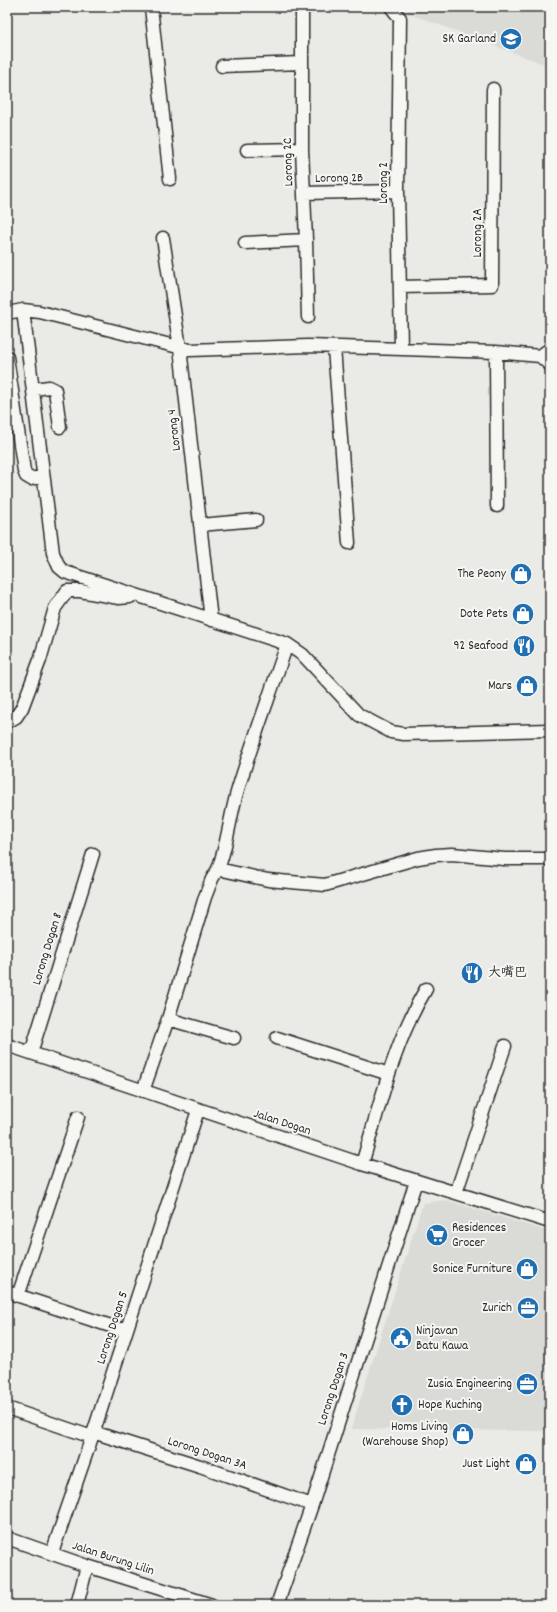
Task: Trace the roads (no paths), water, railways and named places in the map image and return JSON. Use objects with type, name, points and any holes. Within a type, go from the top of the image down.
[{"type":"street","points":[[151,7],[170,179]]},
{"type":"street","name":"Lorong 2C","points":[[302,7],[302,150],[308,317]]},
{"type":"street","name":"Lorong 2","points":[[391,7],[400,18],[398,191],[401,348]]},
{"type":"street","points":[[222,66],[301,63]]},
{"type":"street","name":"Lorong 2A","points":[[400,287],[492,285],[493,88]]},
{"type":"street","points":[[247,150],[302,150]]},
{"type":"street","name":"Lorong 2B","points":[[304,193],[398,191]]},
{"type":"street","name":"Lorong 4","points":[[163,238],[180,348],[211,620]]},
{"type":"street","points":[[245,243],[306,240]]},
{"type":"street","points":[[23,310],[34,389],[53,553],[59,567],[65,572],[287,644],[303,655],[359,715],[391,732],[404,734],[550,730]]},
{"type":"street","points":[[7,313],[23,310],[40,312],[190,350],[308,346],[334,348],[401,348],[496,352],[540,356],[550,365]]},
{"type":"street","points":[[334,348],[350,543]]},
{"type":"street","points":[[540,356],[550,348]]},
{"type":"street","points":[[496,352],[497,506]]},
{"type":"street","points":[[7,357],[24,471],[26,476],[31,479],[44,476]]},
{"type":"street","points":[[34,389],[49,387],[55,390],[60,427]]},
{"type":"street","points":[[200,525],[256,520]]},
{"type":"street","points":[[7,722],[16,717],[22,708],[40,660],[55,608],[67,592],[80,591],[125,598],[134,594]]},
{"type":"street","points":[[143,1092],[168,1019],[205,897],[212,879],[224,856],[230,820],[238,789],[287,644]]},
{"type":"street","name":"Lorong Dogan 8","points":[[31,1053],[92,854]]},
{"type":"street","points":[[218,869],[268,880],[325,885],[418,858],[452,854],[504,859],[550,859]]},
{"type":"street","points":[[362,1164],[389,1074],[413,1011],[426,989]]},
{"type":"street","points":[[168,1019],[234,1038]]},
{"type":"street","points":[[277,1038],[389,1074]]},
{"type":"street","name":"Jalan Dogan","points":[[7,1045],[143,1092],[362,1164],[550,1222]]},
{"type":"street","points":[[456,1193],[505,1046]]},
{"type":"street","name":"Lorong Dogan 5","points":[[52,1553],[93,1434],[198,1110]]},
{"type":"street","points":[[78,1116],[12,1294],[126,1331]]},
{"type":"street","name":"Lorong Dogan 3","points":[[277,1605],[312,1505],[416,1181]]},
{"type":"street","name":"Lorong Dogan 3A","points":[[7,1408],[200,1466],[312,1505]]},
{"type":"street","name":"Jalan Burung Lilin","points":[[7,1538],[86,1566],[212,1605]]},
{"type":"street","points":[[77,1605],[86,1566]]},
{"type":"place","name":"SK Garland","points":[[511,39]]},
{"type":"place","name":"The Peony","points":[[521,574]]},
{"type":"place","name":"Dote Pets","points":[[523,614]]},
{"type":"place","name":"92 Seafood","points":[[524,646]]},
{"type":"place","name":"Mars","points":[[527,686]]},
{"type":"place","name":"大嘴巴","points":[[472,973]]},
{"type":"place","name":"Residences Grocer","points":[[437,1235]]},
{"type":"place","name":"Sonice Furniture","points":[[527,1269]]},
{"type":"place","name":"Zurich","points":[[528,1308]]},
{"type":"place","name":"Ninjavan Batu Kawa","points":[[401,1338]]},
{"type":"place","name":"Zusia Engineering","points":[[527,1384]]},
{"type":"place","name":"Hope Kuching","points":[[402,1405]]},
{"type":"place","name":"Homs Living (Warehouse Shop)","points":[[463,1434]]},
{"type":"place","name":"Just Light","points":[[526,1464]]}]
